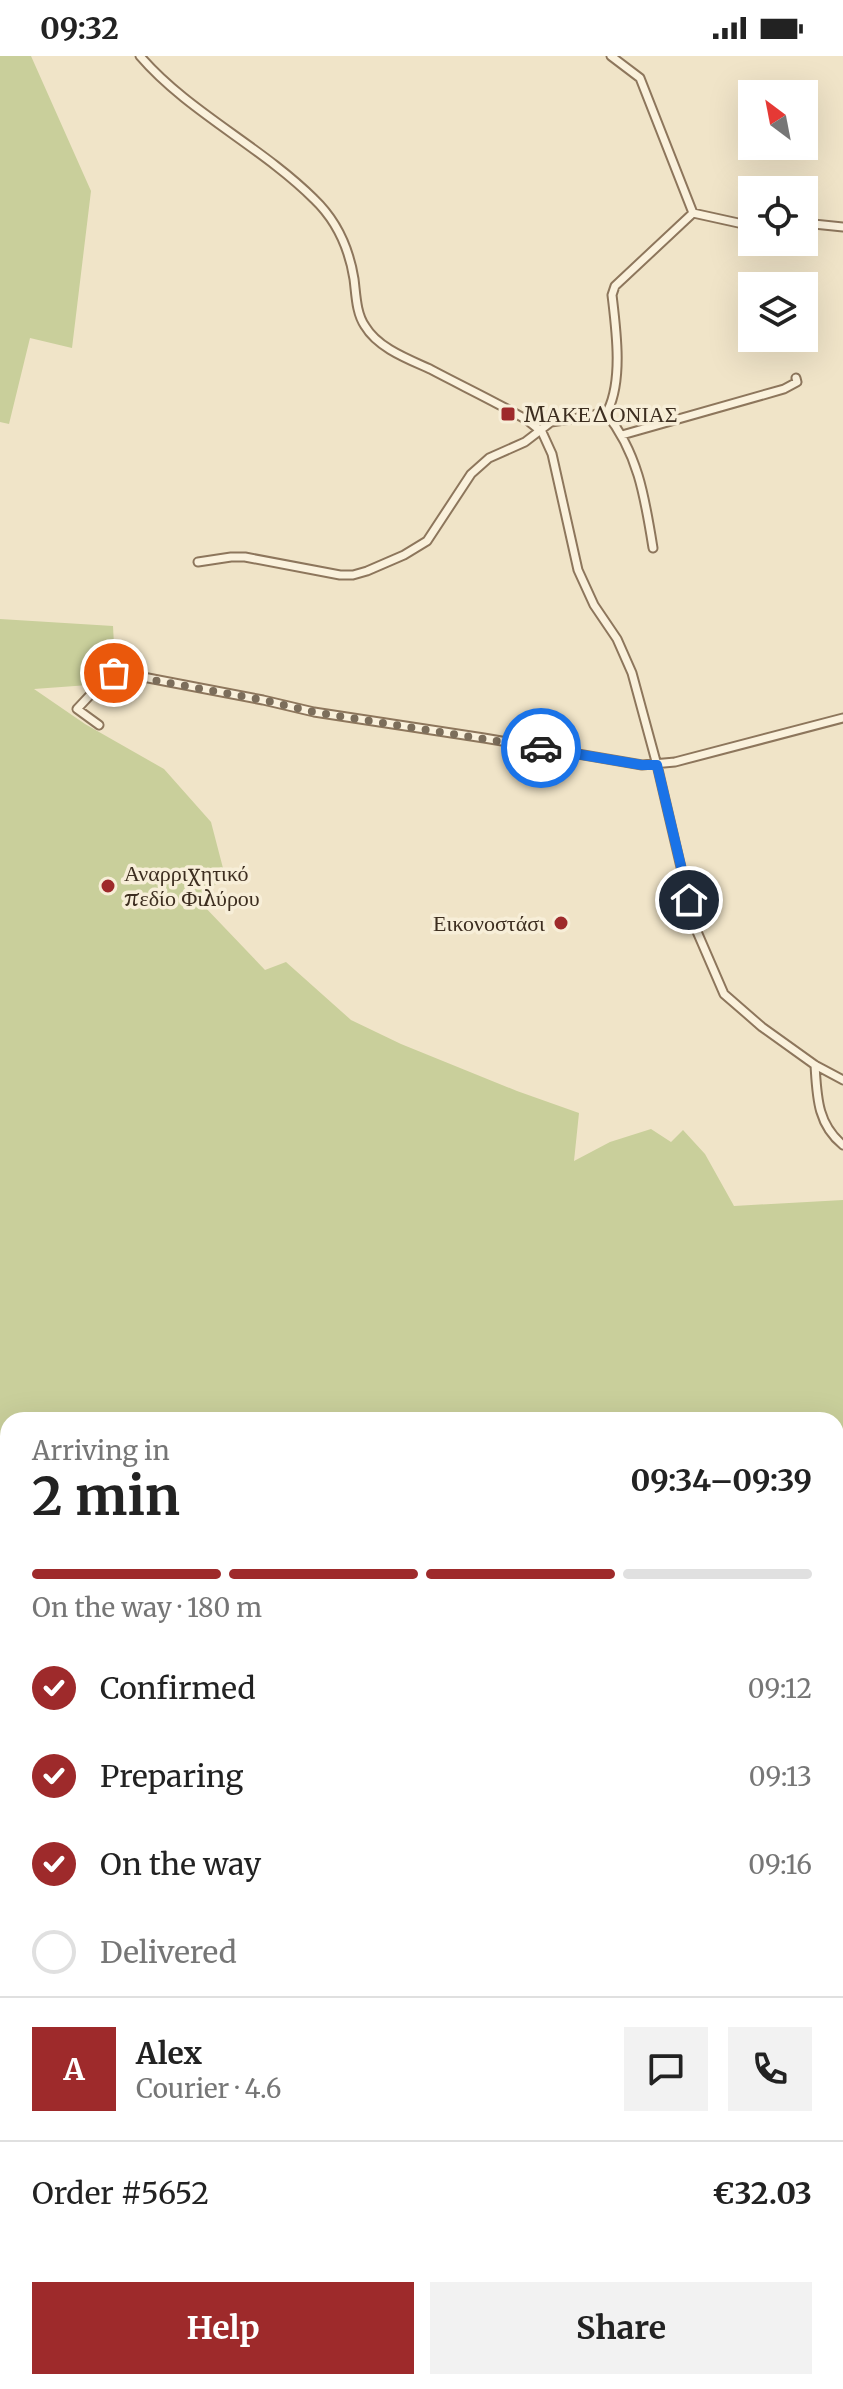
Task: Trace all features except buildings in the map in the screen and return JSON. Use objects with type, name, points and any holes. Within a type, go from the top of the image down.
[{"type":"street","points":[[140,56],[165,81],[283,171],[325,210],[347,248],[360,314],[371,334],[402,356],[540,429],[552,454],[578,570],[594,605],[617,639],[632,673],[695,927],[724,994],[762,1027],[815,1065],[843,1080]]},
{"type":"street","points":[[611,56],[640,78],[693,213]]},
{"type":"street","points":[[605,412],[612,399],[616,359],[613,291],[693,213]]},
{"type":"street","points":[[693,213],[738,223]]},
{"type":"street","points":[[818,224],[843,227]]},
{"type":"street","points":[[622,435],[784,389],[794,385],[796,378]]},
{"type":"street","points":[[198,562],[238,556],[340,575],[367,571],[427,541],[476,469],[489,458],[525,442],[551,422],[605,412]]},
{"type":"street","points":[[605,412],[628,444],[636,467],[653,548]]},
{"type":"street","points":[[99,725],[77,709],[114,673],[314,712],[642,765],[675,762],[843,718]]},
{"type":"street","points":[[815,1065],[818,1110],[832,1137],[843,1145]]},
{"type":"green space","points":[[0,56],[31,56],[91,191],[72,348],[30,338],[9,424],[0,422]]},
{"type":"green space","points":[[0,619],[113,626],[116,683],[34,689],[85,724],[164,769],[211,822],[224,872],[202,904],[265,970],[286,962],[351,1020],[401,1044],[579,1113],[574,1161],[610,1142],[651,1129],[671,1142],[683,1130],[705,1154],[734,1206],[843,1200],[843,1412],[0,1412]]},
{"type":"way so far","points":[[114,673],[314,712],[541,748]]},
{"type":"place","name":"ΜΑΚΕΔΟΝΙΑΣ","points":[[508,414]]},
{"type":"place","name":"Αναρριχητικό πεδίο Φιλύρου","points":[[108,886]]},
{"type":"place","name":"Εικονοστάσι","points":[[561,923]]},
{"type":"route","points":[[541,748],[657,765],[689,900]]}]
